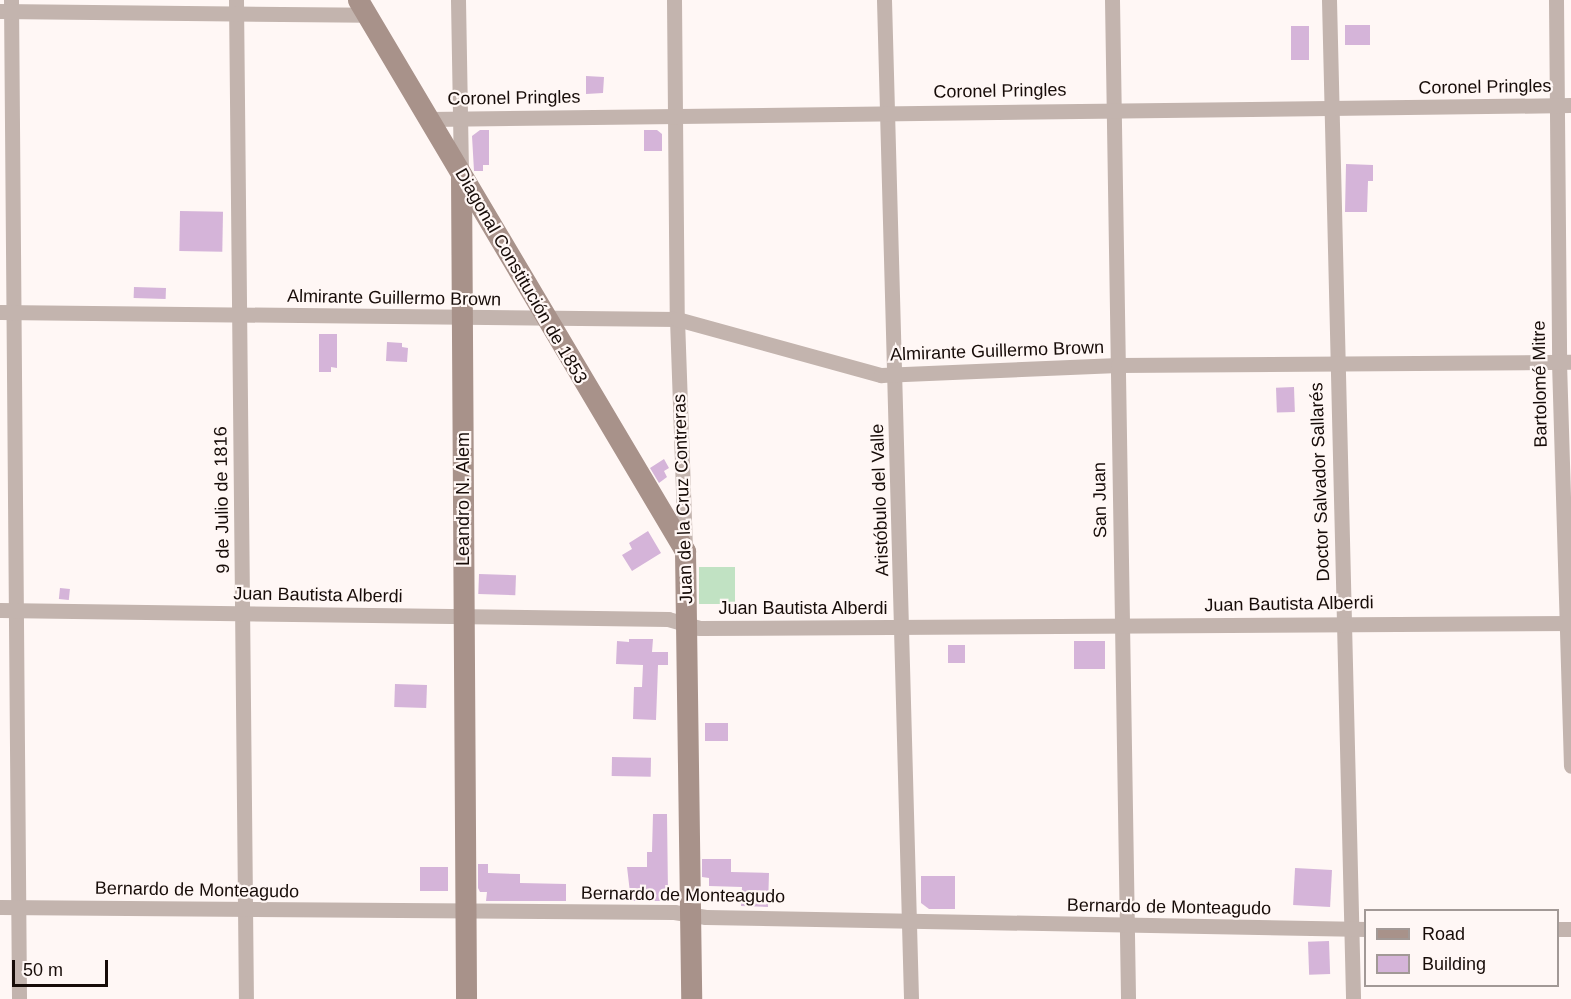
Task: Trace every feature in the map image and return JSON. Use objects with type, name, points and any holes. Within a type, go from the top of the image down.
[{"type":"main road","name":"Diagonal Constitución de 1853","points":[[362,8],[685,551]]},
{"type":"main road","name":"Leandro N. Alem","points":[[461,174],[466,999]]},
{"type":"main road","name":"Juan de la Cruz Contreras","points":[[685,551],[691,999]]},
{"type":"street","name":"Leandro N. Alem","points":[[458,0],[461,174]]},
{"type":"street","name":"Juan de la Cruz Contreras","points":[[674,0],[677,319],[685,551]]},
{"type":"street","name":"Aristóbulo del Valle","points":[[884,0],[903,627],[911,999]]},
{"type":"street","name":"San Juan","points":[[1112,0],[1128,999]]},
{"type":"street","name":"Doctor Salvador Sallarés","points":[[1329,0],[1344,623],[1358,929],[1353,999]]},
{"type":"street","name":"Bartolomé Mitre","points":[[1556,0],[1554,105],[1565,362],[1571,766]]},
{"type":"street","points":[[20,999],[16,312],[8,7],[362,8]]},
{"type":"street","name":"9 de Julio de 1816","points":[[236,7],[246,999]]},
{"type":"street","name":"Coronel Pringles","points":[[429,119],[887,111],[1114,109],[1330,111],[1571,105]]},
{"type":"street","name":"Almirante Guillermo Brown","points":[[0,312],[462,319],[677,319],[869,372],[895,375],[1118,365],[1565,362]]},
{"type":"street","name":"Juan Bautista Alberdi","points":[[0,610],[668,618],[699,628],[1569,623]]},
{"type":"street","name":"Bernardo de Monteagudo","points":[[0,907],[690,915],[1358,929]]},
{"type":"green space","points":[[699,567],[735,567],[735,604],[699,604]]},
{"type":"building","points":[[1345,25],[1370,25],[1370,45],[1345,45]]},
{"type":"building","points":[[1291,26],[1309,26],[1309,60],[1291,60]]},
{"type":"building","points":[[586,76],[604,77],[603,93],[586,94]]},
{"type":"building","points":[[480,130],[489,130],[489,165],[483,165],[483,171],[474,171],[472,136]]},
{"type":"building","points":[[644,130],[657,130],[662,134],[662,151],[644,151]]},
{"type":"building","points":[[1346,164],[1373,165],[1373,181],[1368,181],[1367,212],[1345,212]]},
{"type":"building","points":[[180,211],[223,212],[222,252],[179,251]]},
{"type":"building","points":[[134,287],[166,288],[166,299],[134,298]]},
{"type":"building","points":[[319,334],[337,334],[337,368],[331,367],[331,372],[319,372]]},
{"type":"building","points":[[387,342],[402,343],[402,347],[408,348],[407,362],[386,361]]},
{"type":"building","points":[[1294,387],[1295,412],[1277,413],[1276,388]]},
{"type":"building","points":[[664,459],[669,468],[664,471],[667,477],[659,483],[650,468]]},
{"type":"building","points":[[648,531],[661,553],[632,571],[622,555],[632,549],[629,543]]},
{"type":"building","points":[[479,574],[516,575],[515,595],[478,594]]},
{"type":"building","points":[[60,588],[70,589],[69,600],[59,599]]},
{"type":"building","points":[[629,639],[653,639],[652,652],[668,652],[668,665],[658,665],[656,720],[633,719],[634,687],[642,687],[643,665],[616,664],[617,641],[629,642]]},
{"type":"building","points":[[1074,641],[1105,641],[1105,669],[1074,669]]},
{"type":"building","points":[[948,645],[965,645],[965,663],[948,663]]},
{"type":"building","points":[[395,684],[427,685],[426,708],[394,707]]},
{"type":"building","points":[[705,723],[728,723],[728,741],[705,741]]},
{"type":"building","points":[[612,757],[651,758],[651,777],[612,776]]},
{"type":"building","points":[[653,814],[667,814],[668,894],[661,901],[631,901],[627,867],[647,867],[647,852],[652,852]]},
{"type":"building","points":[[702,859],[731,859],[731,872],[769,873],[768,907],[741,906],[742,887],[709,886],[709,878],[702,877]]},
{"type":"building","points":[[478,864],[488,864],[488,873],[520,874],[520,883],[566,884],[566,901],[486,901],[487,892],[480,892],[478,888]]},
{"type":"building","points":[[420,867],[448,867],[448,891],[420,891]]},
{"type":"building","points":[[1295,868],[1332,870],[1330,907],[1293,905]]},
{"type":"building","points":[[921,876],[955,876],[955,909],[929,909],[921,903]]},
{"type":"building","points":[[1329,941],[1330,974],[1309,975],[1308,942]]}]
